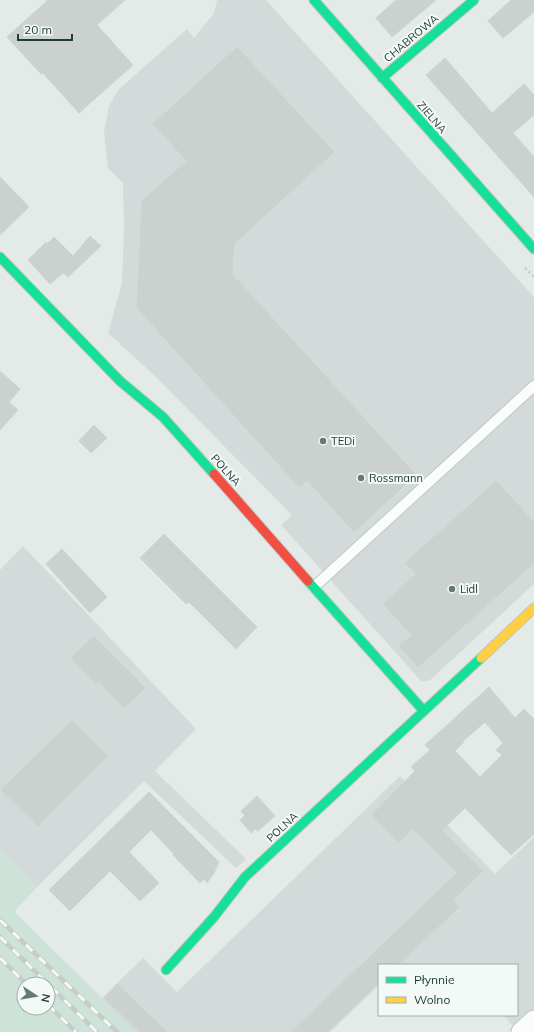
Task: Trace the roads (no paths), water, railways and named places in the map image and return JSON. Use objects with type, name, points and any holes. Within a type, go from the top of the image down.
[{"type":"street","name":"ZIELNA","points":[[314,0],[534,249]]},
{"type":"street","name":"CHABROWA","points":[[382,78],[474,0]]},
{"type":"street","name":"POLNA","points":[[0,257],[120,381],[163,417],[423,710]]},
{"type":"street","name":"POLNA","points":[[166,970],[214,917],[245,877],[534,608]]},
{"type":"street","points":[[521,1032],[534,1020]]},
{"type":"lane","points":[[314,587],[534,386]]},
{"type":"railway","points":[[0,920],[117,1032]]},
{"type":"railway","points":[[0,937],[97,1032]]},
{"type":"railway","points":[[0,958],[18,976]]},
{"type":"railway","points":[[56,1013],[76,1032]]},
{"type":"place","name":"TEDi","points":[[323,441]]},
{"type":"place","name":"Rossmann","points":[[361,478]]},
{"type":"place","name":"Lidl","points":[[452,589]]}]
